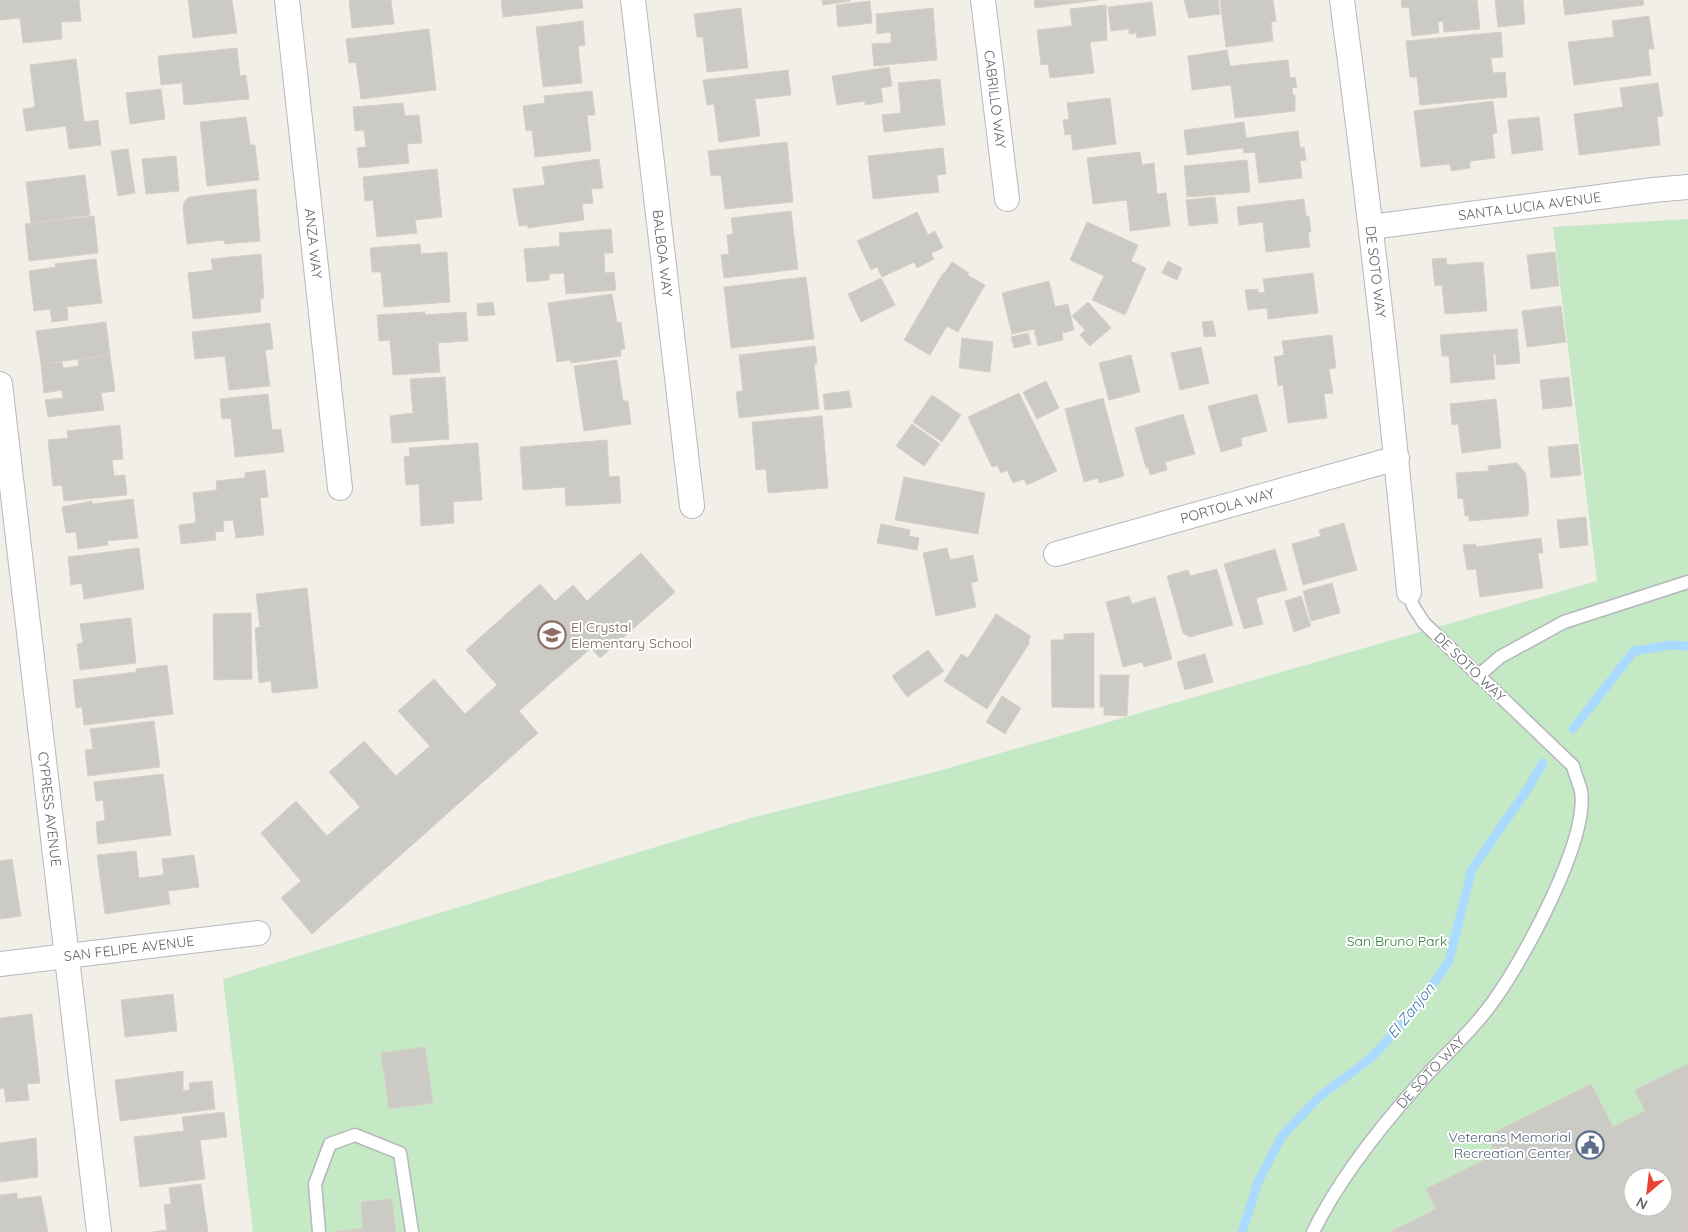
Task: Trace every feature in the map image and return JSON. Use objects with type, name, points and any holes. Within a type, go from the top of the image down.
[{"type":"street","name":"ANZA WAY","points":[[287,0],[340,488]]},
{"type":"street","name":"BALBOA WAY","points":[[633,0],[692,506]]},
{"type":"street","name":"CABRILLO WAY","points":[[983,0],[1007,199]]},
{"type":"street","name":"DE SOTO WAY","points":[[1342,0],[1371,227],[1397,458],[1409,592]]},
{"type":"street","name":"SANTA LUCIA AVENUE","points":[[1371,227],[1653,190],[1688,188]]},
{"type":"street","name":"CYPRESS AVENUE","points":[[0,384],[99,1232]]},
{"type":"street","name":"PORTOLA WAY","points":[[1056,554],[1397,458]]},
{"type":"street","name":"SAN FELIPE AVENUE","points":[[0,964],[258,933]]},
{"type":"lane","points":[[1478,676],[1500,657],[1564,622],[1688,582]]},
{"type":"lane","name":"DE SOTO WAY","points":[[1313,1232],[1356,1160],[1416,1086],[1467,1034],[1498,996],[1560,882],[1579,822],[1581,792],[1573,766],[1424,623],[1413,606],[1409,592]]},
{"type":"lane","points":[[319,1232],[316,1184],[330,1144],[356,1135],[400,1153],[412,1232]]},
{"type":"green space","name":"San Bruno Park","points":[[1688,219],[1688,1232],[253,1232],[223,979],[751,818],[935,772],[1597,581],[1553,227]]},
{"type":"building","points":[[0,0],[79,0],[81,21],[61,22],[62,39],[23,43],[20,18],[0,20]]},
{"type":"building","points":[[188,0],[232,0],[237,33],[193,38]]},
{"type":"building","points":[[349,0],[391,0],[394,24],[352,28]]},
{"type":"building","points":[[501,0],[582,0],[583,8],[503,17]]},
{"type":"building","points":[[822,0],[850,0],[850,1],[823,5]]},
{"type":"building","points":[[1034,0],[1098,0],[1035,8]]},
{"type":"building","points":[[1184,0],[1218,0],[1220,14],[1189,18]]},
{"type":"building","points":[[1220,0],[1273,0],[1276,21],[1271,22],[1273,41],[1226,47]]},
{"type":"building","points":[[1401,0],[1477,0],[1480,29],[1444,32],[1443,21],[1438,22],[1439,33],[1412,36],[1409,7],[1402,8]]},
{"type":"building","points":[[1495,0],[1523,0],[1525,24],[1498,27]]},
{"type":"building","points":[[1563,0],[1643,0],[1644,5],[1565,15]]},
{"type":"building","points":[[870,1],[872,23],[838,27],[836,5]]},
{"type":"building","points":[[1152,2],[1156,35],[1137,38],[1136,33],[1129,34],[1129,29],[1111,31],[1108,7]]},
{"type":"building","points":[[1106,5],[1107,40],[1090,42],[1094,73],[1050,78],[1048,64],[1041,65],[1037,30],[1072,26],[1070,9]]},
{"type":"building","points":[[741,8],[748,68],[707,72],[703,37],[697,37],[694,14]]},
{"type":"building","points":[[933,8],[937,60],[874,66],[872,44],[891,43],[891,32],[877,34],[876,14]]},
{"type":"building","points":[[1649,16],[1654,49],[1648,49],[1651,75],[1574,85],[1568,42],[1614,37],[1612,21]]},
{"type":"building","points":[[583,21],[585,45],[578,46],[582,83],[543,87],[536,27]]},
{"type":"building","points":[[429,29],[436,90],[361,99],[356,62],[349,63],[346,39]]},
{"type":"building","points":[[1501,32],[1503,57],[1491,58],[1493,73],[1505,72],[1507,97],[1420,105],[1417,77],[1410,77],[1406,41]]},
{"type":"building","points":[[237,48],[240,76],[246,75],[249,99],[184,105],[182,83],[161,85],[158,56]]},
{"type":"building","points":[[1227,50],[1230,66],[1288,60],[1290,78],[1295,77],[1297,87],[1292,88],[1293,95],[1295,95],[1295,111],[1235,118],[1231,85],[1192,90],[1188,56]]},
{"type":"building","points":[[76,59],[84,122],[98,120],[101,145],[69,149],[66,126],[26,131],[23,109],[35,107],[30,65]]},
{"type":"building","points":[[889,67],[892,86],[881,88],[883,102],[865,105],[865,101],[837,105],[832,76]]},
{"type":"building","points":[[788,70],[791,95],[755,99],[760,136],[719,142],[714,104],[707,105],[703,80]]},
{"type":"building","points":[[940,79],[945,125],[884,132],[882,115],[901,113],[898,83]]},
{"type":"building","points":[[1658,83],[1663,116],[1657,117],[1660,145],[1579,155],[1574,114],[1623,107],[1620,88]]},
{"type":"building","points":[[161,89],[165,119],[130,124],[126,93]]},
{"type":"building","points":[[592,91],[595,115],[587,115],[591,151],[535,157],[532,130],[526,131],[523,106],[545,103],[544,96]]},
{"type":"building","points":[[1110,98],[1116,144],[1073,150],[1071,134],[1065,135],[1063,120],[1069,119],[1067,103]]},
{"type":"building","points":[[1493,101],[1497,133],[1492,134],[1495,158],[1470,161],[1470,168],[1451,171],[1450,164],[1421,167],[1414,111]]},
{"type":"building","points":[[403,103],[405,116],[419,115],[422,143],[407,144],[409,163],[359,168],[357,148],[366,147],[364,130],[355,131],[353,107]]},
{"type":"building","points":[[246,117],[250,145],[255,145],[259,180],[207,186],[200,122]]},
{"type":"building","points":[[1539,117],[1543,150],[1512,154],[1508,120]]},
{"type":"building","points":[[1244,122],[1246,138],[1298,131],[1300,148],[1304,147],[1306,160],[1300,161],[1302,178],[1259,183],[1255,152],[1244,153],[1243,148],[1187,155],[1184,130]]},
{"type":"building","points":[[787,142],[793,202],[725,209],[721,175],[711,176],[708,151]]},
{"type":"building","points":[[943,148],[946,174],[937,175],[939,192],[873,199],[868,156]]},
{"type":"building","points":[[128,149],[135,193],[118,196],[111,151]]},
{"type":"building","points":[[1140,152],[1142,165],[1154,163],[1157,194],[1166,193],[1170,226],[1130,231],[1127,200],[1093,204],[1087,158]]},
{"type":"building","points":[[176,156],[179,191],[146,194],[142,159]]},
{"type":"building","points":[[599,159],[603,188],[591,189],[593,203],[582,204],[584,220],[528,228],[527,225],[519,226],[513,189],[545,185],[542,167]]},
{"type":"building","points":[[1247,160],[1250,192],[1187,197],[1184,166]]},
{"type":"building","points":[[437,169],[442,217],[415,220],[417,233],[377,237],[373,200],[365,201],[363,177]]},
{"type":"building","points":[[85,175],[90,215],[31,223],[26,182]]},
{"type":"building","points":[[256,189],[260,241],[225,244],[224,240],[187,244],[183,209],[184,202],[189,197]]},
{"type":"building","points":[[1215,197],[1218,223],[1189,226],[1186,200]]},
{"type":"building","points":[[1304,199],[1306,216],[1309,216],[1311,232],[1308,232],[1310,247],[1266,252],[1263,222],[1239,225],[1237,207]]},
{"type":"building","points":[[791,211],[798,269],[724,278],[721,255],[729,254],[727,235],[733,234],[731,218]]},
{"type":"building","points":[[917,212],[928,235],[935,231],[943,248],[931,253],[934,259],[917,268],[914,262],[882,277],[877,267],[871,270],[857,241]]},
{"type":"building","points":[[94,216],[98,253],[29,261],[25,224]]},
{"type":"building","points":[[1087,222],[1138,245],[1131,261],[1146,268],[1125,315],[1092,300],[1104,276],[1070,260]]},
{"type":"building","points":[[611,229],[613,253],[604,253],[605,273],[614,272],[616,290],[566,294],[564,273],[549,274],[549,280],[527,282],[524,249],[560,246],[559,233]]},
{"type":"building","points":[[420,244],[421,254],[447,252],[450,302],[384,307],[381,272],[372,272],[370,248]]},
{"type":"building","points":[[1555,252],[1559,286],[1531,289],[1527,255]]},
{"type":"building","points":[[261,254],[264,298],[260,299],[261,312],[193,319],[188,273],[213,270],[211,259]]},
{"type":"building","points":[[1446,258],[1447,265],[1483,262],[1487,311],[1445,314],[1442,285],[1435,286],[1432,259]]},
{"type":"building","points":[[96,259],[102,303],[67,307],[68,320],[52,322],[50,309],[34,311],[29,271],[56,267],[55,264]]},
{"type":"building","points":[[1168,261],[1182,268],[1177,280],[1162,273]]},
{"type":"building","points":[[952,262],[969,273],[967,275],[985,285],[958,332],[947,326],[930,355],[904,340],[943,273]]},
{"type":"building","points":[[1313,273],[1318,313],[1268,319],[1267,308],[1248,310],[1245,290],[1258,289],[1258,293],[1265,292],[1263,279]]},
{"type":"building","points":[[806,277],[814,339],[731,348],[724,287]]},
{"type":"building","points":[[881,278],[895,305],[861,322],[848,294]]},
{"type":"building","points":[[1049,281],[1055,307],[1068,304],[1074,330],[1062,333],[1063,340],[1038,346],[1034,329],[1012,334],[1002,293]]},
{"type":"building","points":[[612,294],[617,322],[621,322],[625,349],[620,350],[621,356],[571,363],[570,360],[557,362],[548,303]]},
{"type":"building","points":[[493,302],[495,315],[478,316],[477,304]]},
{"type":"building","points":[[1088,302],[1111,328],[1090,346],[1080,335],[1085,330],[1072,316]]},
{"type":"building","points":[[1561,306],[1566,342],[1527,347],[1522,311]]},
{"type":"building","points":[[425,312],[425,315],[466,312],[468,341],[438,343],[440,372],[393,375],[390,340],[379,341],[377,315]]},
{"type":"building","points":[[1213,321],[1216,336],[1204,337],[1202,322]]},
{"type":"building","points":[[106,322],[110,355],[41,364],[36,331]]},
{"type":"building","points":[[270,323],[273,349],[265,350],[270,386],[229,390],[225,356],[195,359],[192,332]]},
{"type":"building","points":[[1517,329],[1520,363],[1496,365],[1496,354],[1493,354],[1495,379],[1451,383],[1449,356],[1442,356],[1440,335]]},
{"type":"building","points":[[1028,333],[1031,344],[1014,348],[1011,337]]},
{"type":"building","points":[[1332,335],[1336,368],[1329,369],[1333,393],[1324,394],[1327,418],[1288,423],[1283,385],[1278,386],[1274,357],[1284,355],[1282,341]]},
{"type":"building","points":[[962,338],[993,342],[990,372],[959,368]]},
{"type":"building","points":[[815,346],[817,364],[814,364],[819,409],[739,418],[736,392],[743,391],[739,355]]},
{"type":"building","points":[[1201,347],[1209,383],[1180,390],[1171,353]]},
{"type":"building","points":[[110,355],[115,391],[101,393],[104,410],[48,417],[45,400],[63,398],[62,390],[44,393],[41,364],[62,362],[63,368],[79,366],[78,360]]},
{"type":"building","points":[[1131,355],[1140,392],[1109,400],[1099,363]]},
{"type":"building","points":[[617,360],[623,401],[628,401],[631,424],[584,431],[574,366]]},
{"type":"building","points":[[445,377],[449,439],[392,443],[390,416],[413,413],[410,379]]},
{"type":"building","points":[[1569,377],[1572,406],[1543,409],[1540,380]]},
{"type":"building","points":[[1046,381],[1059,408],[1037,419],[1023,392]]},
{"type":"building","points":[[849,391],[852,407],[825,410],[823,394]]},
{"type":"building","points":[[1019,393],[1057,471],[1027,485],[1024,479],[1013,483],[1007,470],[1001,473],[997,465],[992,467],[968,417]]},
{"type":"building","points":[[268,394],[272,430],[281,429],[284,452],[235,457],[231,418],[222,419],[220,399]]},
{"type":"building","points":[[1257,394],[1267,431],[1241,438],[1242,446],[1221,452],[1208,406]]},
{"type":"building","points":[[932,395],[961,415],[942,442],[913,422]]},
{"type":"building","points":[[1103,398],[1124,476],[1099,483],[1098,478],[1084,482],[1065,409]]},
{"type":"building","points":[[1496,399],[1501,448],[1462,453],[1458,424],[1452,425],[1450,404]]},
{"type":"building","points":[[1183,414],[1195,454],[1165,462],[1167,470],[1150,475],[1148,467],[1146,468],[1135,428]]},
{"type":"building","points":[[822,416],[828,488],[768,493],[766,469],[756,470],[752,422]]},
{"type":"building","points":[[912,424],[940,444],[924,466],[896,446]]},
{"type":"building","points":[[120,425],[123,459],[112,460],[114,476],[125,475],[127,495],[64,501],[62,485],[53,486],[48,440],[68,438],[67,431]]},
{"type":"building","points":[[607,440],[609,477],[619,476],[621,503],[566,506],[565,487],[523,490],[520,447]]},
{"type":"building","points":[[478,443],[482,500],[453,502],[454,523],[421,526],[419,484],[406,485],[404,457],[410,456],[409,448]]},
{"type":"building","points":[[1578,444],[1581,475],[1551,478],[1548,447]]},
{"type":"building","points":[[1517,463],[1526,474],[1529,512],[1527,516],[1469,521],[1469,516],[1465,516],[1463,498],[1458,499],[1456,473],[1489,471],[1488,466]]},
{"type":"building","points":[[265,470],[268,497],[260,498],[264,535],[236,538],[233,520],[223,521],[224,531],[215,532],[216,540],[181,544],[179,525],[196,523],[193,493],[217,490],[216,481],[245,478],[245,473]]},
{"type":"building","points":[[904,477],[985,493],[978,534],[895,520]]},
{"type":"building","points":[[133,499],[138,538],[107,541],[108,545],[78,549],[76,532],[66,533],[62,507],[92,501],[92,504]]},
{"type":"building","points":[[1586,517],[1588,545],[1560,548],[1557,520]]},
{"type":"building","points":[[1344,523],[1357,570],[1303,585],[1292,544],[1321,536],[1319,530]]},
{"type":"building","points":[[881,524],[910,530],[909,536],[919,538],[917,550],[877,543]]},
{"type":"building","points":[[1541,538],[1543,553],[1538,553],[1543,588],[1480,597],[1476,569],[1467,570],[1463,545],[1476,544],[1476,547]]},
{"type":"building","points":[[139,548],[144,589],[84,599],[82,583],[71,585],[68,557]]},
{"type":"building","points":[[947,548],[950,560],[973,555],[978,581],[971,583],[976,607],[936,616],[923,553]]},
{"type":"building","points":[[1275,549],[1287,590],[1256,598],[1263,624],[1244,629],[1224,564]]},
{"type":"building","points":[[641,553],[675,592],[600,658],[591,648],[519,711],[538,733],[312,934],[281,898],[301,881],[261,833],[296,801],[327,836],[360,807],[329,772],[364,741],[396,776],[430,746],[398,711],[434,679],[465,714],[497,685],[466,650],[540,584],[555,601],[573,585],[587,601]]},
{"type":"building","points":[[1217,569],[1233,625],[1190,637],[1183,633],[1167,576],[1188,570],[1190,576]]},
{"type":"building","points":[[1332,583],[1340,613],[1311,621],[1303,591]]},
{"type":"building","points":[[307,588],[318,688],[272,693],[271,681],[259,683],[255,628],[260,627],[256,594]]},
{"type":"building","points":[[1129,596],[1132,604],[1155,597],[1172,659],[1144,667],[1142,662],[1123,667],[1106,602]]},
{"type":"building","points":[[1301,596],[1311,626],[1294,632],[1285,601]]},
{"type":"building","points":[[251,613],[252,679],[214,680],[213,614]]},
{"type":"building","points":[[996,614],[1031,636],[1028,641],[1030,642],[987,709],[944,681],[961,654],[968,658]]},
{"type":"building","points":[[131,618],[136,663],[80,670],[77,644],[83,643],[80,624]]},
{"type":"building","points":[[1094,633],[1094,708],[1052,707],[1051,640],[1064,640],[1064,634]]},
{"type":"building","points":[[928,650],[944,671],[907,697],[892,676]]},
{"type":"building","points":[[1205,654],[1213,682],[1185,690],[1177,662]]},
{"type":"building","points":[[167,665],[173,714],[84,725],[82,707],[76,708],[73,680],[136,672],[136,669]]},
{"type":"building","points":[[1100,675],[1129,675],[1127,716],[1104,715],[1104,707],[1100,707]]},
{"type":"building","points":[[1002,696],[1021,708],[1005,734],[986,722]]},
{"type":"building","points":[[154,721],[160,767],[88,776],[85,750],[93,749],[90,729]]},
{"type":"building","points":[[163,774],[171,835],[98,844],[96,822],[105,820],[103,800],[96,801],[94,782]]},
{"type":"building","points":[[136,851],[139,878],[164,875],[162,859],[194,855],[199,887],[168,891],[170,904],[105,914],[97,855]]},
{"type":"building","points":[[12,859],[21,916],[0,919],[0,861]]},
{"type":"building","points":[[173,994],[177,1031],[125,1037],[121,1000]]},
{"type":"building","points":[[32,1014],[40,1083],[27,1084],[29,1100],[6,1102],[4,1088],[0,1089],[0,1018]]},
{"type":"building","points":[[425,1047],[433,1103],[389,1109],[381,1053]]},
{"type":"building","name":"Veterans Memorial Recreation Center","points":[[1688,1064],[1688,1232],[1390,1232],[1436,1209],[1426,1189],[1496,1154],[1487,1136],[1591,1084],[1613,1127],[1645,1111],[1635,1090]]},
{"type":"building","points":[[183,1071],[183,1091],[190,1090],[189,1083],[212,1081],[215,1109],[120,1121],[115,1080]]},
{"type":"building","points":[[224,1112],[227,1137],[200,1140],[205,1179],[140,1187],[134,1137],[184,1131],[182,1117]]},
{"type":"building","points":[[36,1138],[38,1177],[0,1182],[0,1143]]},
{"type":"building","points":[[201,1184],[208,1232],[153,1232],[167,1230],[164,1205],[171,1204],[169,1188]]},
{"type":"building","points":[[17,1193],[17,1199],[41,1196],[48,1232],[0,1232],[0,1195]]},
{"type":"building","points":[[392,1199],[396,1232],[335,1232],[363,1228],[361,1202]]},
{"type":"waterway","name":"El Zanjon","points":[[1573,729],[1634,651],[1671,645],[1688,646]]},
{"type":"waterway","name":"El Zanjon","points":[[1242,1232],[1258,1182],[1282,1136],[1319,1097],[1371,1058],[1414,1011],[1449,961],[1472,869],[1527,790],[1543,763]]},
{"type":"place","name":"El Crystal Elementary School","points":[[552,635]]},
{"type":"place","name":"Veterans Memorial Recreation Center","points":[[1590,1145]]}]
